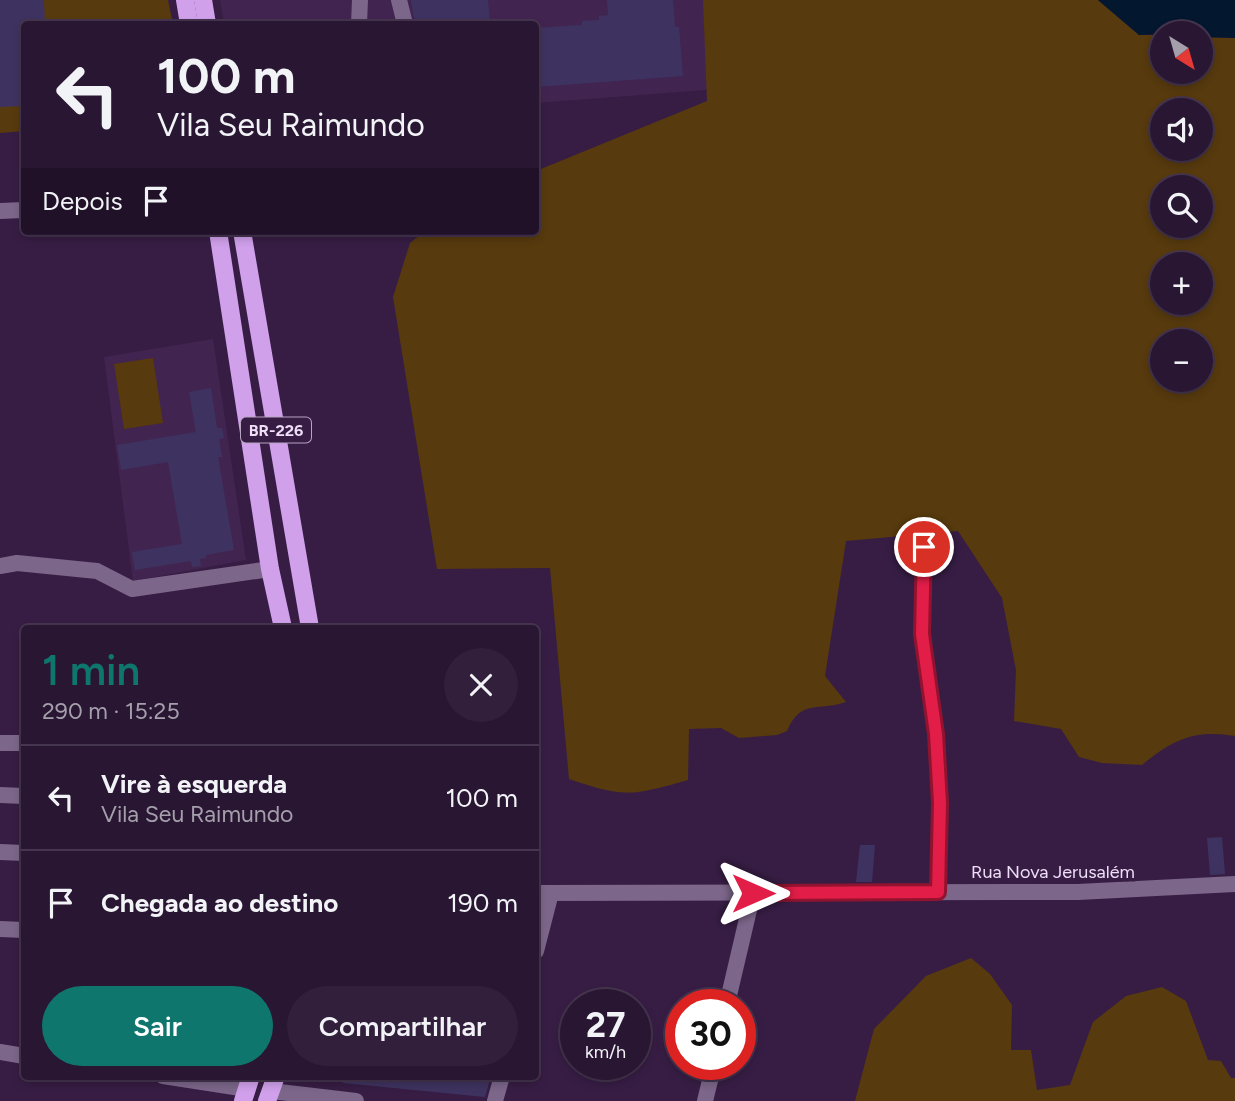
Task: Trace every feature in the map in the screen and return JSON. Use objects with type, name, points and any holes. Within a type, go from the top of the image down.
[{"type":"main road","points":[[185,0],[189,21]]},
{"type":"main road","points":[[203,0],[206,21]]},
{"type":"main road","name":"BR-226","points":[[219,235],[270,569],[282,625]]},
{"type":"main road","name":"BR-226","points":[[243,235],[309,625]]},
{"type":"street","points":[[359,21],[360,0]]},
{"type":"street","points":[[399,0],[404,21]]},
{"type":"street","points":[[0,211],[21,210]]},
{"type":"street","points":[[924,547],[922,634],[936,734],[940,803],[938,892]]},
{"type":"street","points":[[0,566],[17,563],[97,571],[132,589],[270,569]]},
{"type":"street","points":[[0,743],[21,743]]},
{"type":"street","points":[[0,795],[21,796]]},
{"type":"street","points":[[0,852],[21,853]]},
{"type":"street","name":"Rua Nova Jerusalém","points":[[543,893],[1159,890],[1235,884]]},
{"type":"street","points":[[539,926],[543,893]]},
{"type":"street","points":[[731,989],[753,893]]},
{"type":"street","points":[[0,929],[21,930]]},
{"type":"street","points":[[1,1055],[21,1056]]},
{"type":"street","points":[[189,1080],[247,1089]]},
{"type":"street","points":[[495,1101],[501,1080]]},
{"type":"street","points":[[705,1101],[710,1080]]},
{"type":"street","points":[[271,1089],[356,1101]]},
{"type":"shaded area","points":[[0,0],[168,0],[172,21],[21,21],[21,131],[0,133]]},
{"type":"shaded area","points":[[220,0],[897,0],[772,85],[539,103],[539,21],[224,21]]},
{"type":"shaded area","points":[[703,0],[1098,0],[1139,35],[1150,35],[1150,84],[1213,84],[1213,37],[1235,38],[1235,736],[1207,734],[1184,738],[1163,749],[1142,765],[1102,763],[1079,757],[1061,729],[1014,721],[1016,670],[1002,598],[958,531],[846,541],[825,676],[846,702],[804,710],[792,721],[787,731],[777,735],[739,738],[721,728],[689,729],[688,780],[628,793],[569,779],[550,568],[437,569],[393,297],[410,243],[420,235],[539,235],[539,170],[707,101]]},
{"type":"shaded area","points":[[213,339],[246,560],[133,581],[104,357]]},
{"type":"shaded area","points":[[153,358],[163,423],[124,429],[114,364]]},
{"type":"shaded area","points":[[971,958],[990,974],[1012,1005],[1011,1050],[1031,1050],[1037,1090],[1070,1085],[1093,1022],[1126,996],[1162,987],[1186,1001],[1208,1060],[1221,1061],[1231,1078],[1235,1078],[1235,1101],[855,1101],[874,1029],[926,976]]},
{"type":"water","points":[[1098,0],[1235,0],[1235,38],[1213,37],[1213,21],[1150,21],[1150,35],[1139,35]]},
{"type":"building","points":[[0,0],[44,0],[45,21],[21,21],[21,106],[0,107]]},
{"type":"building","points":[[411,0],[488,0],[490,21],[414,21]]},
{"type":"building","points":[[607,0],[673,0],[675,27],[679,27],[683,76],[539,87],[539,28],[582,25],[582,21],[599,20],[599,16],[608,15]]},
{"type":"building","points":[[211,388],[217,428],[222,428],[224,438],[219,439],[222,457],[218,457],[234,550],[206,555],[206,558],[200,559],[201,566],[192,567],[191,561],[135,570],[132,552],[182,544],[168,462],[121,470],[117,445],[196,432],[189,392]]},
{"type":"building","points":[[1222,837],[1225,874],[1210,875],[1207,838]]},
{"type":"building","points":[[860,845],[875,845],[872,882],[856,882]]},
{"type":"building","points":[[343,1080],[490,1080],[485,1097],[343,1083]]},
{"type":"route","points":[[753,893],[938,892],[940,803],[936,734],[922,634],[924,547]]}]
